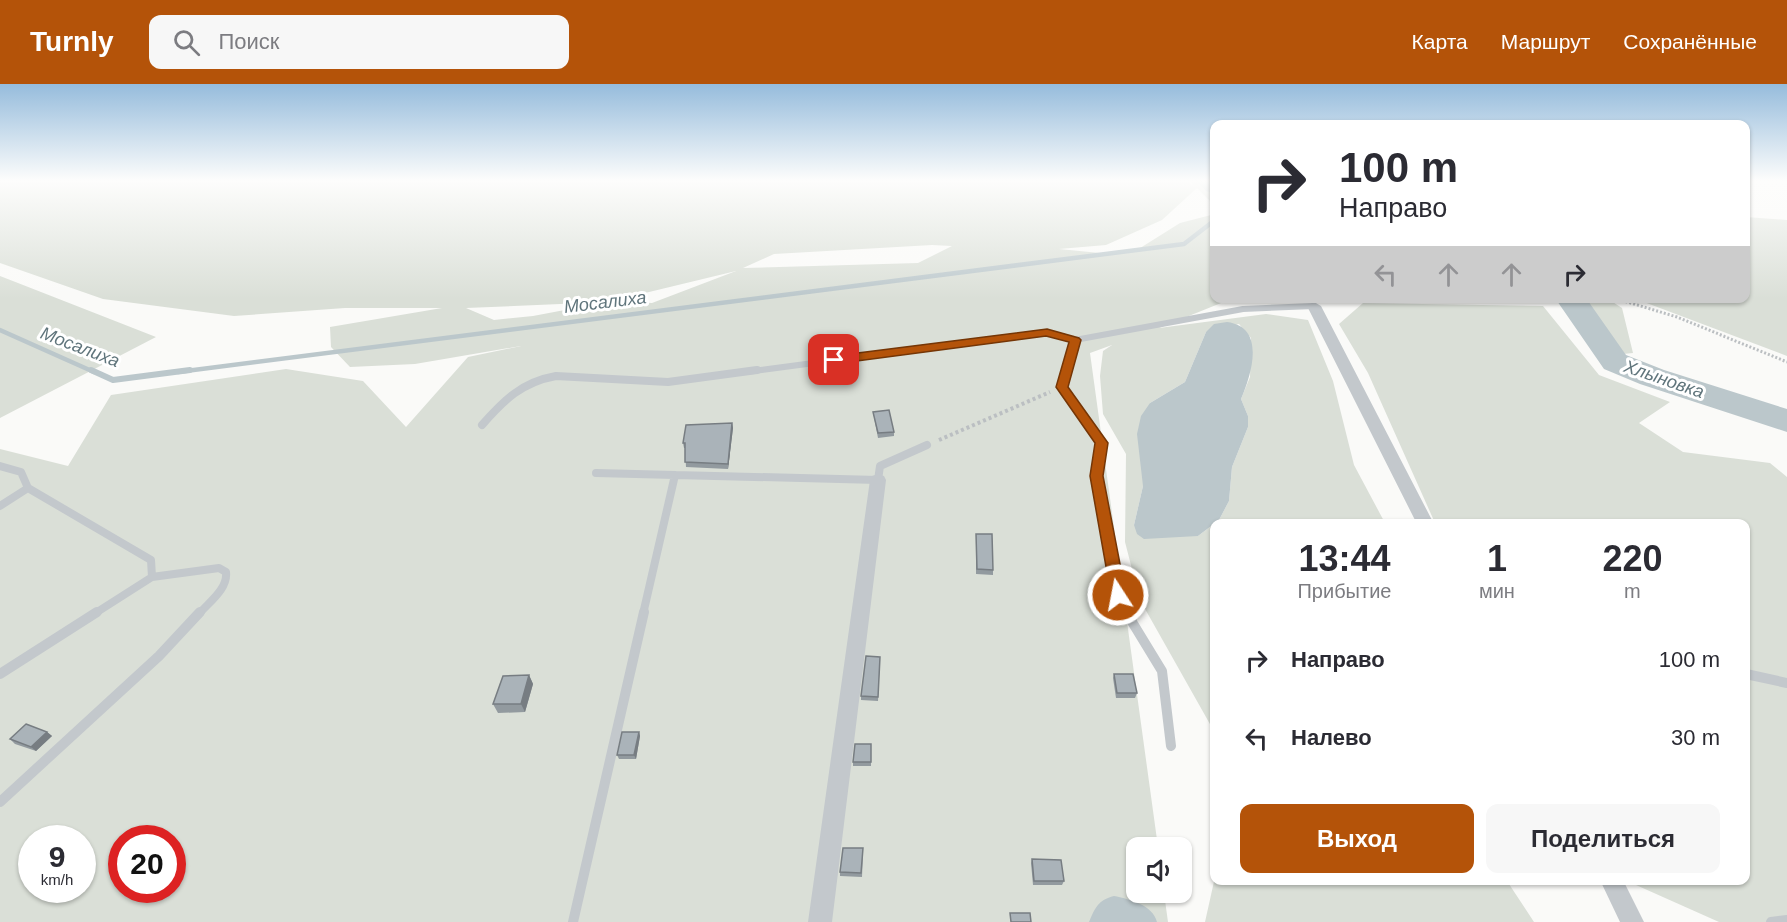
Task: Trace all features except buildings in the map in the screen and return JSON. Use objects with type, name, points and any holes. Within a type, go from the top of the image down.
[{"type":"street","points":[[1314,306],[1423,519]]},
{"type":"street","points":[[820,922],[878,480]]},
{"type":"street","points":[[1614,885],[1632,922]]},
{"type":"lane","points":[[482,425],[517,387],[542,377],[668,381],[1047,332],[1075,340],[1243,309],[1314,306]]},
{"type":"lane","points":[[1075,340],[1062,387],[1101,443],[1096,476],[1118,595],[1133,626],[1162,670],[1171,746]]},
{"type":"lane","points":[[596,473],[878,480],[880,466],[927,445]]},
{"type":"lane","points":[[0,466],[21,472],[28,488],[151,560],[152,577]]},
{"type":"lane","points":[[573,922],[675,475]]},
{"type":"lane","points":[[0,506],[28,488]]},
{"type":"lane","points":[[0,674],[152,577],[208,568],[219,568],[226,572],[227,579],[222,589],[159,656],[0,802]]},
{"type":"lane","points":[[1750,675],[1787,683]]},
{"type":"lane","points":[[1771,922],[1787,920]]},
{"type":"path","points":[[1631,303],[1677,317],[1787,362]]},
{"type":"path","points":[[927,445],[1062,387]]},
{"type":"shaded area","points":[[0,220],[1162,220],[1106,245],[1059,249],[1110,254],[1137,250],[1180,223],[1210,220],[1210,303],[1221,303],[1159,328],[1266,314],[1308,320],[1333,381],[1354,465],[1383,519],[1220,519],[1229,501],[1232,467],[1248,427],[1248,416],[1241,399],[1250,377],[1251,338],[1239,324],[1206,332],[1185,382],[1150,403],[1143,486],[1134,525],[1198,536],[1210,527],[1210,724],[1140,600],[1125,542],[1126,454],[1103,414],[1100,376],[1103,351],[1112,345],[1090,353],[1157,837],[1126,837],[1126,903],[1165,903],[1168,922],[0,922],[0,449],[68,466],[111,395],[286,369],[363,381],[406,427],[468,357],[521,346],[415,364],[350,367],[331,347],[330,327],[442,308],[345,308],[234,316],[103,299],[0,263]],"holes":[[[932,245],[952,246],[918,263],[743,268],[774,254]],[[736,271],[652,303],[615,301],[616,300]],[[607,302],[533,316],[494,320],[466,308]]]},
{"type":"shaded area","points":[[1750,220],[1787,220],[1787,356],[1647,303],[1750,303]]},
{"type":"shaded area","points":[[0,276],[18,283],[156,337],[0,418]]},
{"type":"shaded area","points":[[1363,303],[1543,306],[1599,375],[1670,402],[1639,423],[1683,452],[1770,463],[1787,477],[1787,922],[1719,922],[1636,885],[1750,885],[1750,519],[1433,519],[1368,373],[1339,324]]},
{"type":"shaded area","points":[[1561,303],[1614,303],[1622,308],[1633,353],[1603,356]]},
{"type":"shaded area","points":[[1227,322],[1239,326],[1247,332],[1253,353],[1249,377],[1241,399],[1248,416],[1248,427],[1232,467],[1229,501],[1220,519],[1210,519],[1210,527],[1198,536],[1144,539],[1137,534],[1134,525],[1143,486],[1137,434],[1141,416],[1150,403],[1185,382],[1206,332],[1214,324]]},
{"type":"shaded area","points":[[1213,885],[1510,885],[1534,922],[1205,922]]},
{"type":"shaded area","points":[[1114,896],[1126,899],[1126,903],[1137,903],[1151,911],[1157,922],[1089,922],[1098,905]]},
{"type":"waterway","name":"Мосалиха","points":[[178,372],[1184,244],[1210,224]]},
{"type":"waterway","name":"Хлыновка","points":[[1574,303],[1615,362],[1652,377],[1787,421]]},
{"type":"waterway","name":"Мосалиха","points":[[0,330],[94,372]]},
{"type":"waterway","name":"Мосалиха","points":[[91,370],[113,380],[190,370]]},
{"type":"route","points":[[834,360],[1047,332],[1075,340],[1062,387],[1101,443],[1096,476],[1118,595]]}]
